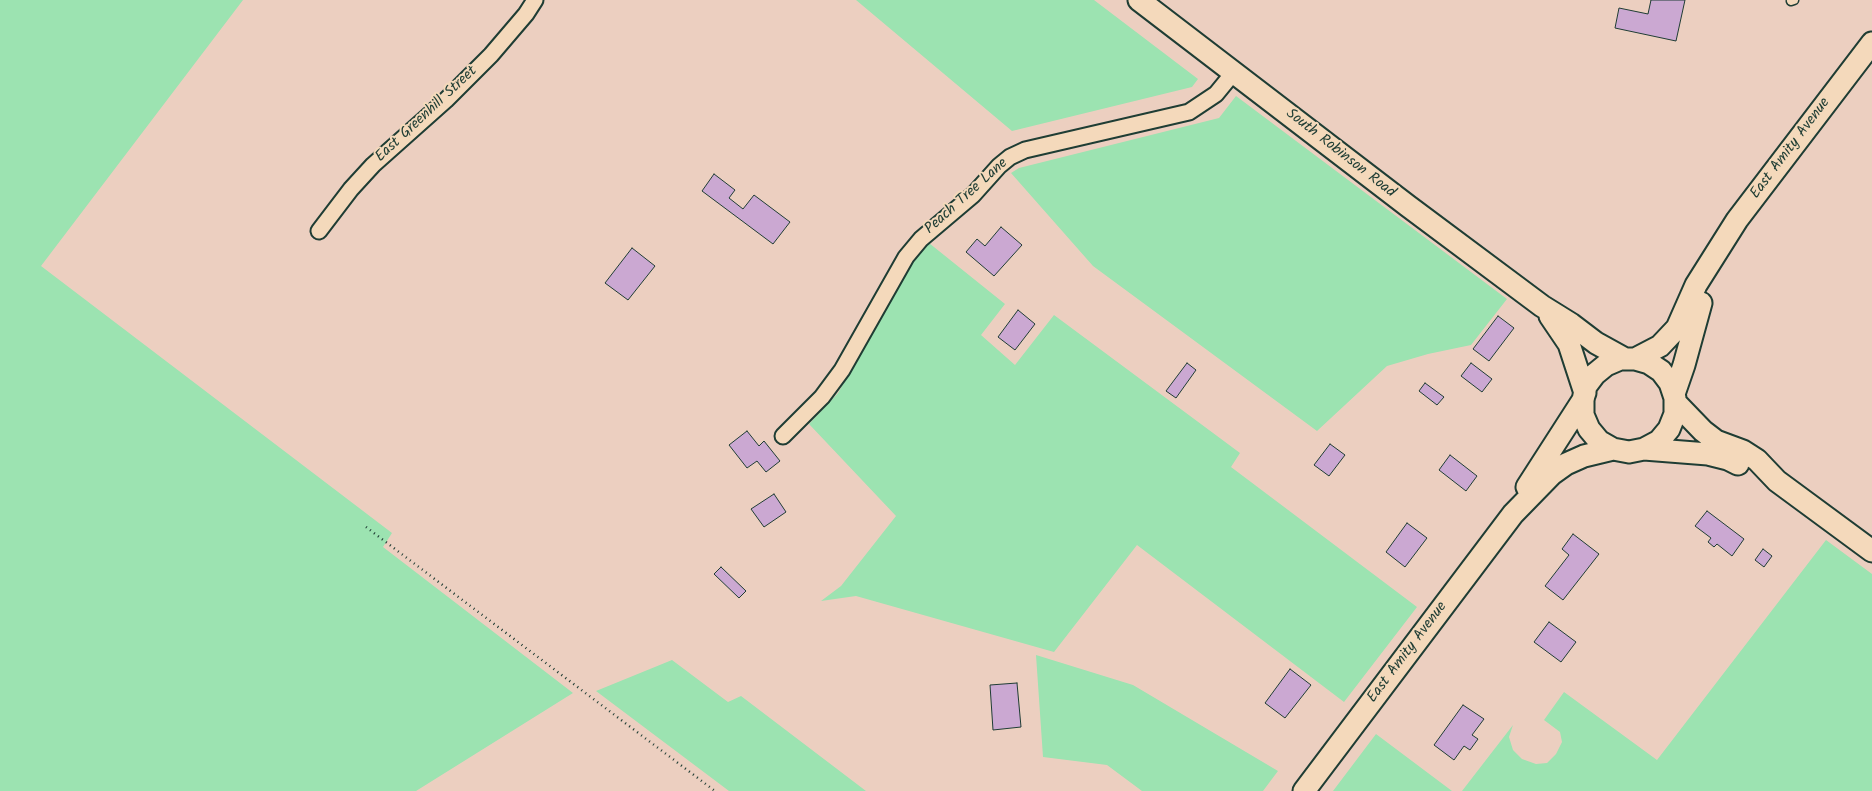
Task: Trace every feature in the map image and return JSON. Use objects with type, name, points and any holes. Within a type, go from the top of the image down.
[{"type":"main road","name":"South Robinson Road","points":[[1145,2],[1408,206],[1542,306],[1571,324],[1596,343],[1630,359]]},
{"type":"main road","name":"East Amity Avenue","points":[[1630,359],[1660,346],[1677,328],[1696,285],[1738,220],[1872,43]]},
{"type":"main road","name":"East Amity Avenue","points":[[1674,398],[1714,257]]},
{"type":"main road","name":"South Robinson Road","points":[[1542,306],[1569,344],[1584,397]]},
{"type":"main road","points":[[1644,449],[1659,441],[1669,429],[1675,414],[1674,398],[1670,383],[1661,371],[1649,363],[1630,359],[1606,365],[1595,374],[1586,386],[1584,397],[1583,415],[1589,429],[1599,441],[1613,449],[1629,452],[1644,449],[1708,454],[1728,459],[1777,481]]},
{"type":"main road","name":"East Amity Avenue","points":[[1513,514],[1528,485],[1584,397]]},
{"type":"main road","points":[[1674,398],[1702,431],[1716,441],[1743,452],[1756,460],[1777,481],[1872,551]]},
{"type":"main road","name":"East Amity Avenue","points":[[1304,791],[1513,514],[1552,474],[1566,464],[1584,456],[1613,449]]},
{"type":"street","name":"East Greenhill Street","points":[[318,230],[372,165],[446,100],[491,55],[526,14],[535,0]]},
{"type":"street","name":"Peach Tree Lane","points":[[783,436],[822,397],[842,370],[906,257],[921,239],[973,195],[999,166],[1010,157],[1025,150],[1189,112],[1216,94],[1234,72]]},
{"type":"path","points":[[366,527],[715,791]]},
{"type":"green space","points":[[0,0],[243,0],[41,266],[392,533],[383,547],[573,693],[416,791],[0,791]]},
{"type":"green space","points":[[856,0],[1094,0],[1198,79],[1192,87],[1012,131]]},
{"type":"green space","points":[[1236,96],[1507,299],[1471,345],[1428,354],[1387,366],[1317,431],[1093,266],[1011,173],[1019,168],[1219,118]]},
{"type":"green space","points":[[929,243],[1005,304],[981,335],[1015,365],[1054,315],[1240,453],[1231,467],[1417,607],[1344,702],[1137,545],[1054,652],[856,596],[821,601],[841,586],[896,516],[809,424],[838,393],[909,267]]},
{"type":"green space","points":[[1826,540],[1872,574],[1872,791],[1462,791],[1513,725],[1509,737],[1513,750],[1522,759],[1536,764],[1547,763],[1556,754],[1562,742],[1560,732],[1544,720],[1564,692],[1657,760]]},
{"type":"green space","points":[[1036,655],[1133,685],[1278,771],[1263,791],[1142,791],[1107,765],[1043,757]]},
{"type":"green space","points":[[672,660],[728,702],[741,696],[866,791],[729,791],[596,691]]},
{"type":"green space","points":[[1376,734],[1452,791],[1333,791]]},
{"type":"building","points":[[1651,0],[1685,0],[1676,41],[1615,28],[1619,8],[1648,14]]},
{"type":"building","points":[[714,174],[735,190],[729,198],[743,209],[754,195],[790,222],[773,244],[702,191]]},
{"type":"building","points":[[1001,227],[1022,245],[994,276],[966,252],[977,239],[985,246]]},
{"type":"building","points":[[632,248],[655,266],[628,300],[605,283]]},
{"type":"building","points":[[1018,310],[1035,324],[1015,350],[998,337]]},
{"type":"building","points":[[1498,316],[1514,328],[1489,361],[1473,349]]},
{"type":"building","points":[[1187,363],[1196,370],[1176,398],[1166,391]]},
{"type":"building","points":[[1471,363],[1492,379],[1482,392],[1461,376]]},
{"type":"building","points":[[1425,383],[1444,397],[1437,405],[1419,391]]},
{"type":"building","points":[[747,431],[759,446],[764,441],[780,461],[766,472],[757,461],[747,468],[729,445]]},
{"type":"building","points":[[1330,444],[1345,455],[1329,476],[1314,465]]},
{"type":"building","points":[[1450,455],[1477,476],[1466,491],[1439,470]]},
{"type":"building","points":[[774,494],[786,512],[764,527],[751,509]]},
{"type":"building","points":[[1707,511],[1744,539],[1732,556],[1717,544],[1714,547],[1708,542],[1711,538],[1695,526]]},
{"type":"building","points":[[1407,523],[1427,538],[1405,567],[1386,552]]},
{"type":"building","points":[[1573,534],[1599,554],[1563,600],[1545,586],[1569,555],[1562,549]]},
{"type":"building","points":[[1763,549],[1772,556],[1764,567],[1755,560]]},
{"type":"building","points":[[721,567],[746,591],[739,598],[714,574]]},
{"type":"building","points":[[1549,622],[1576,642],[1561,662],[1534,642]]},
{"type":"building","points":[[1290,669],[1311,685],[1285,718],[1265,703]]},
{"type":"building","points":[[1017,683],[1021,727],[993,730],[990,685]]},
{"type":"building","points":[[1463,705],[1484,719],[1472,735],[1478,739],[1470,750],[1464,746],[1454,760],[1434,745]]}]
